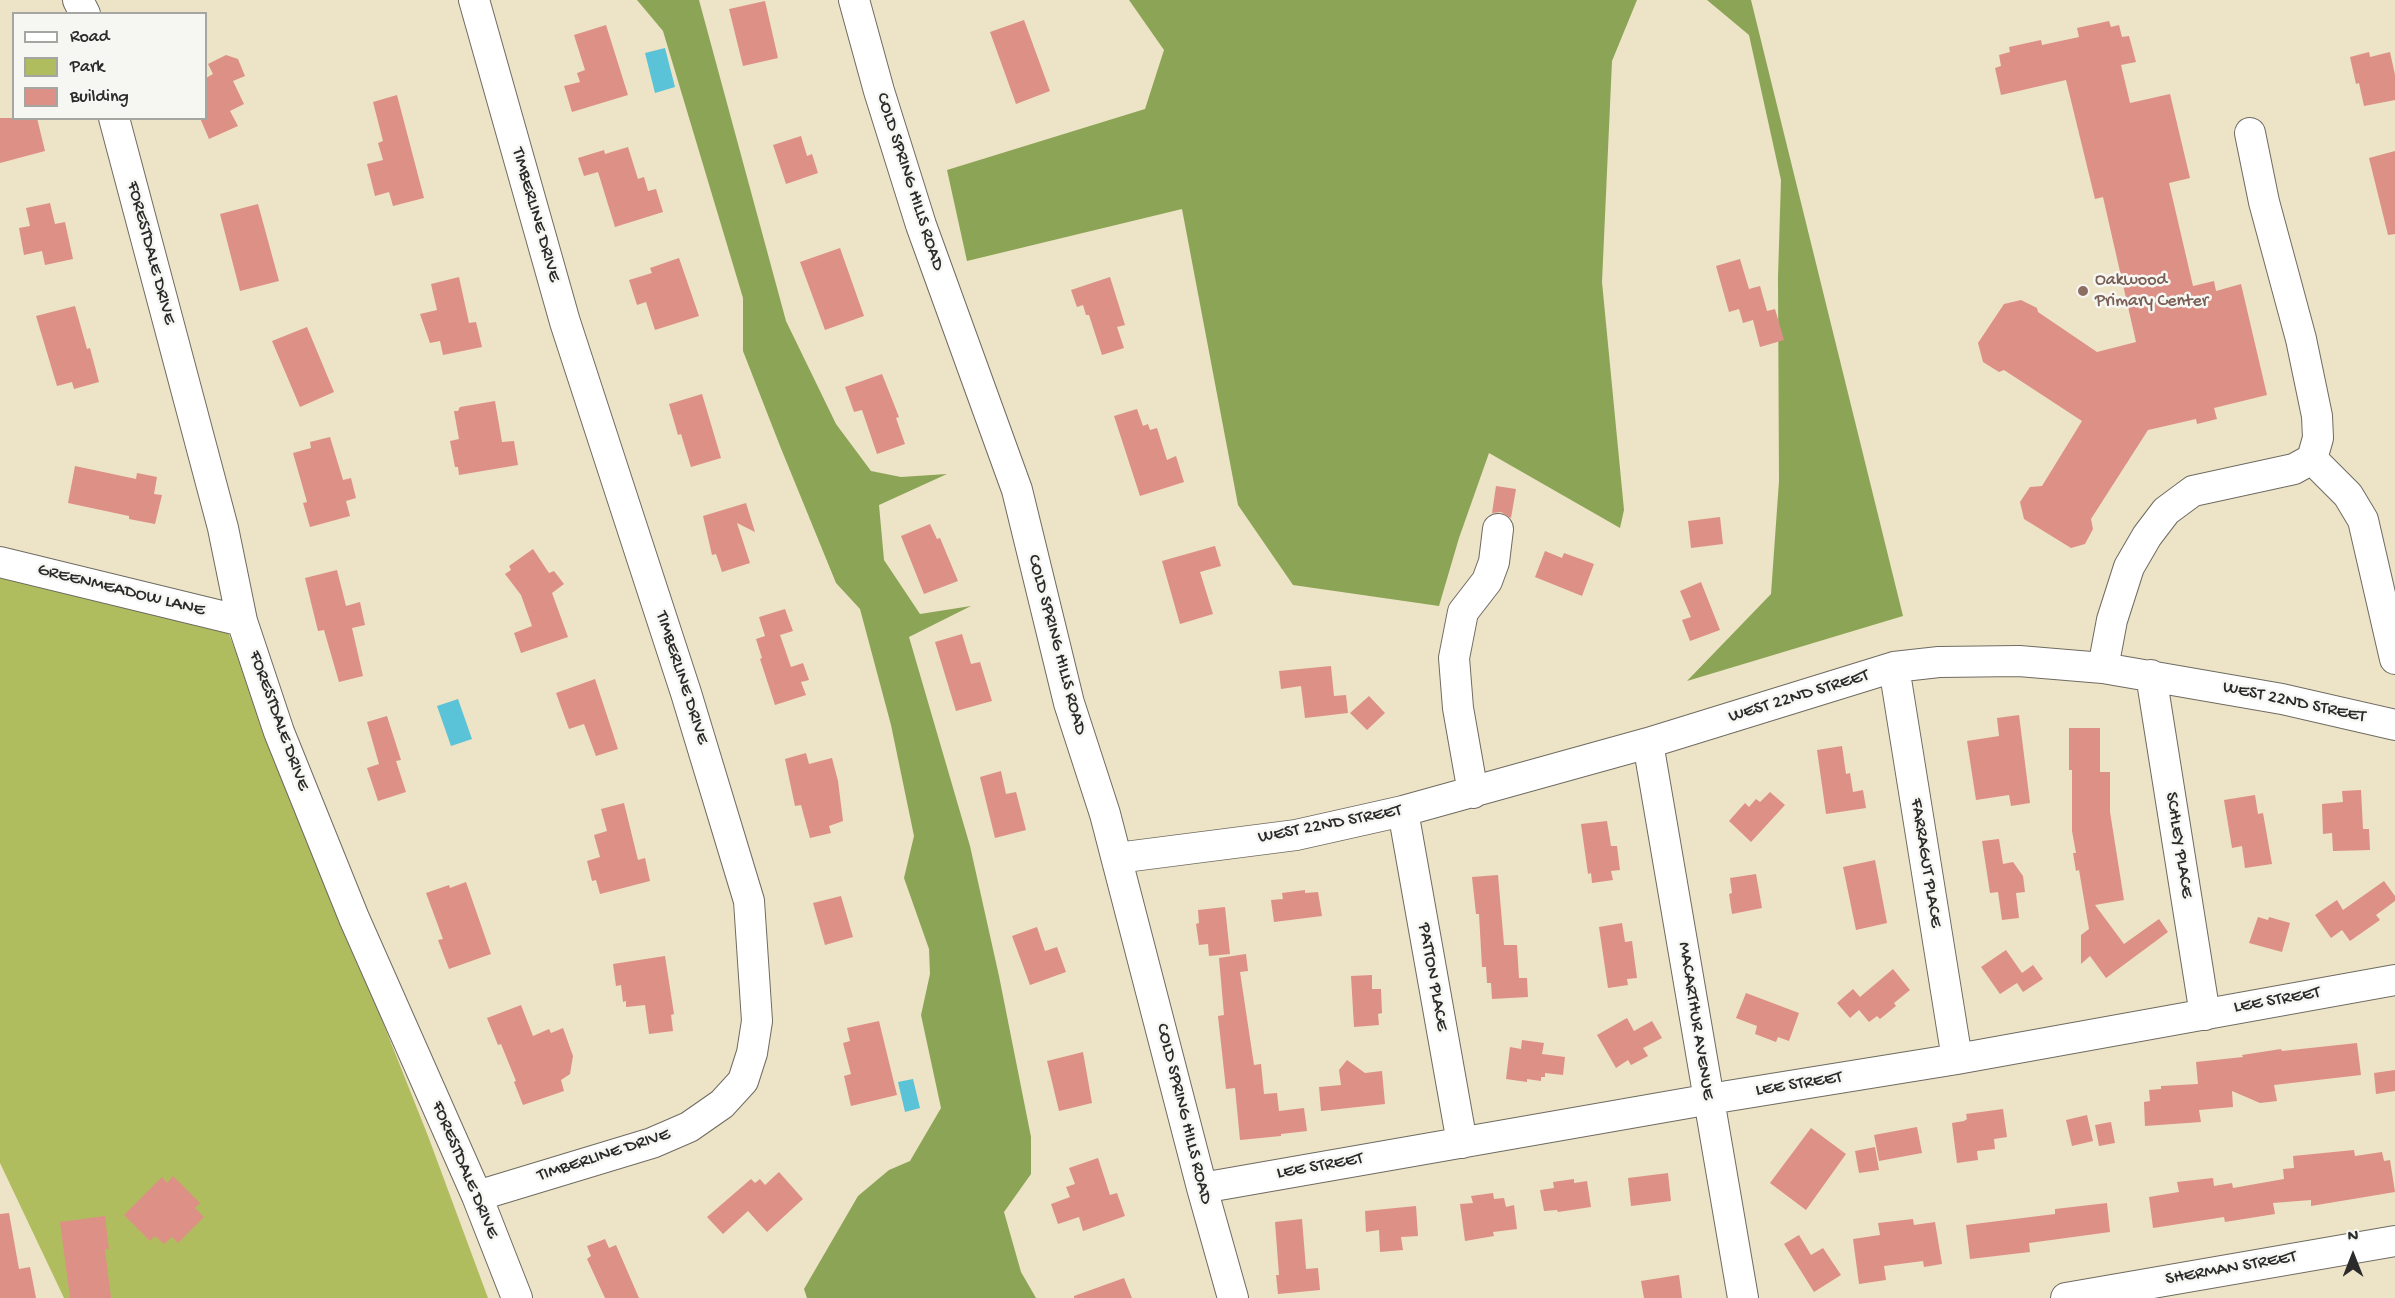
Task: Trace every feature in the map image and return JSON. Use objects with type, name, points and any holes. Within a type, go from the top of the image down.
[{"type":"street","name":"TIMBERLINE DRIVE","points":[[474,0],[565,322],[686,693],[749,901],[757,1021],[752,1053],[742,1080],[722,1104],[689,1127],[652,1143],[477,1196]]},
{"type":"street","name":"COLD SPRING HILLS ROAD","points":[[854,0],[879,91],[921,225],[1017,490],[1069,703],[1106,814],[1202,1188],[1233,1298]]},
{"type":"street","name":"FORESTDALE DRIVE","points":[[115,120],[223,528],[242,621],[279,732],[354,918],[477,1196],[517,1298]]},
{"type":"street","points":[[2103,668],[2112,620],[2129,567],[2146,536],[2166,511],[2193,491],[2294,469],[2312,459],[2318,438],[2317,416],[2301,339],[2264,202],[2250,133]]},
{"type":"street","points":[[2312,459],[2348,495],[2363,520],[2395,659]]},
{"type":"street","points":[[1473,793],[1458,708],[1454,658],[1463,612],[1487,581],[1494,562],[1498,529]]},
{"type":"street","name":"GREENMEADOW LANE","points":[[0,562],[242,621]]},
{"type":"street","name":"WEST 22ND STREET","points":[[1118,858],[1296,835],[1402,811],[1648,743],[1894,667],[1939,662],[2019,661],[2103,668],[2282,699],[2395,724]]},
{"type":"street","name":"FARRAGUT PLACE","points":[[1894,667],[1957,1059]]},
{"type":"street","name":"SCHLEY PLACE","points":[[2151,675],[2205,1015]]},
{"type":"street","name":"MACARTHUR AVENUE","points":[[1648,743],[1743,1298]]},
{"type":"street","name":"PATTON PLACE","points":[[1402,811],[1462,1143]]},
{"type":"street","name":"LEE STREET","points":[[1202,1188],[1957,1059],[2395,980]]},
{"type":"street","name":"SHERMAN STREET","points":[[2066,1298],[2395,1240]]},
{"type":"green space","points":[[637,0],[699,0],[786,321],[836,424],[871,471],[901,477],[947,474],[879,505],[884,560],[920,614],[971,606],[909,637],[970,846],[1031,1137],[1031,1174],[1004,1212],[1021,1272],[1036,1298],[807,1298],[804,1289],[858,1196],[889,1170],[910,1161],[941,1108],[921,1015],[930,974],[929,949],[904,878],[914,836],[891,725],[860,609],[836,583],[743,351],[743,298],[663,31]]},
{"type":"green space","points":[[1129,0],[1637,0],[1612,61],[1602,282],[1624,510],[1620,528],[1489,453],[1459,538],[1439,606],[1293,585],[1238,505],[1182,209],[967,261],[947,170],[1145,109],[1164,50]]},
{"type":"green space","points":[[1707,0],[1751,0],[1903,616],[1687,681],[1771,594],[1779,481],[1778,277],[1781,180],[1749,35]]},
{"type":"green space","points":[[0,576],[228,632],[428,1136],[488,1298],[64,1298],[0,1163]]},
{"type":"water","points":[[665,48],[675,87],[655,93],[645,53]]},
{"type":"water","points":[[458,699],[472,739],[451,746],[437,706]]},
{"type":"water","points":[[913,1079],[920,1108],[905,1112],[898,1082]]},
{"type":"building","points":[[765,1],[778,58],[743,66],[729,9]]},
{"type":"building","points":[[1024,20],[1050,91],[1016,104],[990,32]]},
{"type":"building","points":[[2109,21],[2111,27],[2119,25],[2122,37],[2129,36],[2136,62],[2121,65],[2130,103],[2170,94],[2190,178],[2169,183],[2193,286],[2214,281],[2216,291],[2241,284],[2267,395],[2214,408],[2217,419],[2197,424],[2196,419],[2148,430],[2091,519],[2093,529],[2085,544],[2071,548],[2024,519],[2020,502],[2030,487],[2042,486],[2082,421],[2004,370],[1999,372],[1983,362],[1978,343],[2004,304],[2021,300],[2037,308],[2038,312],[2097,352],[2136,342],[2103,197],[2095,199],[2066,80],[2001,95],[1995,68],[2001,66],[1999,55],[2010,52],[2009,47],[2041,40],[2042,45],[2079,37],[2077,28]]},
{"type":"building","points":[[606,25],[628,95],[572,112],[564,86],[580,82],[577,73],[585,70],[574,35]]},
{"type":"building","points":[[2369,52],[2370,57],[2390,52],[2395,75],[2395,100],[2364,106],[2350,57]]},
{"type":"building","points":[[226,55],[238,59],[245,76],[233,81],[244,104],[230,111],[238,126],[209,139],[201,120],[207,120],[207,77],[213,74],[208,64]]},
{"type":"building","points":[[397,95],[424,198],[393,206],[389,192],[375,196],[367,164],[383,160],[378,143],[383,141],[373,102]]},
{"type":"building","points":[[0,118],[37,120],[45,151],[0,163]]},
{"type":"building","points":[[801,136],[807,156],[812,154],[818,173],[786,184],[773,145]]},
{"type":"building","points":[[628,147],[638,179],[644,177],[648,191],[656,189],[663,212],[615,227],[598,172],[584,176],[578,158],[604,150],[605,154]]},
{"type":"building","points":[[2395,151],[2395,234],[2388,235],[2369,158]]},
{"type":"building","points":[[50,203],[55,224],[65,222],[73,259],[45,265],[42,251],[24,255],[19,228],[30,226],[26,208]]},
{"type":"building","points":[[258,204],[279,281],[240,291],[220,214]]},
{"type":"building","points":[[840,248],[864,316],[825,330],[800,262]]},
{"type":"building","points":[[679,258],[699,316],[655,330],[646,302],[637,305],[629,280],[652,273],[650,268]]},
{"type":"building","points":[[1740,259],[1749,289],[1760,286],[1767,311],[1775,309],[1784,340],[1760,347],[1753,320],[1743,323],[1739,309],[1729,312],[1716,266]]},
{"type":"building","points":[[459,277],[469,323],[476,322],[482,347],[443,355],[440,341],[430,343],[420,314],[437,310],[431,284]]},
{"type":"building","points":[[1110,277],[1125,325],[1117,327],[1124,348],[1102,355],[1089,315],[1086,315],[1083,305],[1077,307],[1071,290]]},
{"type":"building","points":[[75,306],[99,382],[74,389],[72,382],[57,386],[36,316]]},
{"type":"building","points":[[307,327],[334,392],[300,407],[272,341]]},
{"type":"building","points":[[882,374],[899,417],[896,418],[905,444],[877,454],[862,410],[854,412],[845,387]]},
{"type":"building","points":[[702,394],[721,458],[691,467],[669,404]]},
{"type":"building","points":[[495,401],[502,442],[514,441],[518,465],[459,475],[458,467],[455,467],[450,441],[459,439],[454,411],[458,411],[460,407]]},
{"type":"building","points":[[1137,409],[1143,426],[1148,424],[1150,430],[1157,428],[1167,460],[1176,456],[1184,482],[1140,496],[1114,416]]},
{"type":"building","points":[[330,437],[343,480],[351,478],[356,498],[346,501],[350,516],[310,527],[303,503],[307,502],[293,453],[311,448],[310,442]]},
{"type":"building","points":[[75,466],[136,479],[137,473],[157,477],[154,494],[162,495],[155,524],[68,503]]},
{"type":"building","points":[[1496,486],[1516,489],[1511,518],[1501,512],[1492,513]]},
{"type":"building","points":[[746,503],[755,532],[737,523],[750,563],[722,572],[716,554],[712,555],[703,516]]},
{"type":"building","points":[[1720,517],[1723,544],[1691,548],[1688,521]]},
{"type":"building","points":[[930,524],[937,539],[940,538],[958,581],[924,594],[901,536]]},
{"type":"building","points":[[1215,546],[1221,566],[1200,572],[1213,614],[1180,624],[1162,561]]},
{"type":"building","points":[[533,549],[549,573],[554,571],[564,584],[552,593],[568,637],[521,653],[514,633],[532,626],[521,595],[505,574],[511,570],[509,566]]},
{"type":"building","points":[[1545,551],[1562,558],[1564,553],[1594,564],[1582,596],[1535,577]]},
{"type":"building","points":[[337,570],[346,606],[360,602],[365,625],[352,628],[363,676],[339,682],[324,630],[318,631],[305,578]]},
{"type":"building","points":[[1701,582],[1720,630],[1690,641],[1682,620],[1691,617],[1680,591]]},
{"type":"building","points":[[785,609],[793,631],[780,635],[791,667],[803,663],[809,680],[801,682],[806,695],[775,705],[756,639],[765,636],[759,617]]},
{"type":"building","points":[[962,634],[971,664],[980,662],[992,701],[956,711],[935,642]]},
{"type":"building","points":[[1331,666],[1334,696],[1346,695],[1348,713],[1305,718],[1301,686],[1281,689],[1279,671]]},
{"type":"building","points":[[595,679],[618,749],[596,756],[584,724],[569,729],[556,693]]},
{"type":"building","points":[[1369,696],[1385,713],[1367,730],[1350,713]]},
{"type":"building","points":[[2019,715],[2030,803],[2011,806],[2009,795],[1976,800],[1967,741],[1999,736],[1997,718]]},
{"type":"building","points":[[387,716],[401,760],[396,761],[406,792],[378,801],[367,768],[379,764],[367,722]]},
{"type":"building","points":[[2069,728],[2100,728],[2100,772],[2110,772],[2110,812],[2124,900],[2095,905],[2124,944],[2159,919],[2168,932],[2106,978],[2090,956],[2081,964],[2081,935],[2089,929],[2079,870],[2076,871],[2073,853],[2076,853],[2072,831]]},
{"type":"building","points":[[1842,746],[1846,774],[1850,773],[1853,792],[1863,790],[1866,808],[1826,814],[1817,750]]},
{"type":"building","points":[[806,753],[809,764],[832,758],[838,781],[843,821],[829,826],[831,833],[810,838],[801,805],[795,806],[785,759]]},
{"type":"building","points":[[1001,771],[1006,794],[1016,792],[1026,830],[995,838],[980,777]]},
{"type":"building","points":[[2361,790],[2363,829],[2369,829],[2370,850],[2333,851],[2332,833],[2323,834],[2322,804],[2343,802],[2342,791]]},
{"type":"building","points":[[1770,792],[1785,805],[1751,842],[1729,821],[1745,803],[1749,807],[1756,799],[1760,802]]},
{"type":"building","points":[[2255,795],[2258,814],[2263,813],[2272,864],[2245,868],[2242,846],[2232,848],[2224,800]]},
{"type":"building","points":[[624,803],[638,860],[645,858],[650,881],[600,894],[596,880],[592,881],[587,861],[600,857],[594,835],[607,831],[601,809]]},
{"type":"building","points":[[1607,821],[1611,846],[1617,846],[1620,870],[1611,871],[1613,880],[1592,883],[1591,873],[1588,874],[1581,824]]},
{"type":"building","points":[[1999,839],[2003,864],[2013,862],[2023,876],[2025,892],[2016,893],[2019,918],[2002,920],[1998,892],[1990,893],[1982,841]]},
{"type":"building","points":[[1875,860],[1887,923],[1856,930],[1843,867]]},
{"type":"building","points":[[1756,874],[1762,908],[1732,914],[1729,894],[1732,893],[1730,878]]},
{"type":"building","points":[[1498,875],[1504,945],[1517,945],[1519,978],[1527,978],[1528,997],[1492,999],[1491,983],[1487,983],[1486,967],[1482,967],[1479,914],[1476,914],[1472,877]]},
{"type":"building","points":[[2384,881],[2395,896],[2395,901],[2376,915],[2380,920],[2350,941],[2342,930],[2331,938],[2315,915],[2337,900],[2343,910]]},
{"type":"building","points":[[466,882],[491,954],[449,969],[438,940],[443,939],[426,893]]},
{"type":"building","points":[[1305,890],[1305,893],[1318,892],[1322,916],[1274,922],[1271,900],[1283,899],[1282,893]]},
{"type":"building","points":[[841,896],[853,937],[825,945],[813,903]]},
{"type":"building","points":[[1225,907],[1230,954],[1209,956],[1208,944],[1199,945],[1196,924],[1199,923],[1198,910]]},
{"type":"building","points":[[2258,917],[2268,920],[2269,917],[2290,923],[2282,952],[2249,943]]},
{"type":"building","points":[[1622,923],[1625,942],[1632,941],[1637,978],[1627,979],[1628,985],[1608,988],[1599,927]]},
{"type":"building","points":[[1037,927],[1045,951],[1057,947],[1066,972],[1030,985],[1012,936]]},
{"type":"building","points":[[2006,950],[2022,973],[2033,965],[2043,979],[2023,992],[2017,983],[2000,994],[1981,967]]},
{"type":"building","points":[[1246,954],[1248,971],[1240,972],[1254,1065],[1261,1064],[1264,1094],[1277,1093],[1279,1111],[1304,1108],[1307,1131],[1240,1140],[1235,1088],[1226,1089],[1218,1016],[1224,1015],[1219,958]]},
{"type":"building","points":[[665,956],[674,1014],[671,1015],[673,1031],[649,1034],[645,1005],[626,1007],[626,1001],[623,1002],[621,985],[616,986],[613,964]]},
{"type":"building","points":[[1893,969],[1910,990],[1880,1019],[1877,1016],[1869,1022],[1859,1010],[1850,1018],[1837,1003],[1853,989],[1860,997]]},
{"type":"building","points":[[1372,975],[1372,989],[1381,989],[1382,1013],[1378,1014],[1379,1025],[1354,1027],[1351,976]]},
{"type":"building","points":[[1746,993],[1799,1013],[1789,1041],[1778,1037],[1776,1042],[1755,1034],[1757,1026],[1736,1018]]},
{"type":"building","points":[[521,1005],[533,1036],[549,1029],[551,1033],[563,1028],[573,1056],[570,1074],[561,1080],[564,1091],[523,1105],[501,1044],[498,1045],[487,1018]]},
{"type":"building","points":[[1627,1018],[1634,1031],[1652,1021],[1662,1038],[1643,1048],[1648,1056],[1631,1065],[1628,1060],[1616,1068],[1597,1035]]},
{"type":"building","points":[[879,1021],[897,1095],[851,1106],[844,1076],[851,1074],[843,1043],[850,1041],[847,1028]]},
{"type":"building","points":[[1522,1040],[1544,1043],[1542,1054],[1565,1057],[1563,1075],[1545,1073],[1541,1081],[1527,1079],[1527,1082],[1506,1079],[1510,1047],[1521,1049]]},
{"type":"building","points":[[2357,1043],[2361,1075],[2274,1085],[2277,1101],[2260,1103],[2232,1091],[2233,1107],[2199,1110],[2201,1122],[2145,1126],[2144,1102],[2150,1101],[2149,1090],[2161,1089],[2161,1086],[2198,1084],[2196,1062],[2243,1057],[2242,1055],[2281,1049],[2282,1051]]},
{"type":"building","points":[[1083,1052],[1092,1103],[1059,1111],[1047,1061]]},
{"type":"building","points":[[1347,1060],[1365,1073],[1382,1071],[1385,1104],[1321,1111],[1319,1087],[1341,1085],[1339,1070]]},
{"type":"building","points":[[2395,1070],[2395,1091],[2376,1094],[2374,1073]]},
{"type":"building","points":[[2003,1109],[2007,1137],[1994,1139],[1995,1149],[1977,1151],[1978,1160],[1957,1163],[1952,1123],[1964,1121],[1967,1119],[1966,1114]]},
{"type":"building","points":[[2087,1115],[2093,1141],[2072,1146],[2066,1120]]},
{"type":"building","points":[[2111,1122],[2115,1143],[2099,1146],[2095,1125]]},
{"type":"building","points":[[1917,1127],[1922,1153],[1879,1161],[1874,1135]]},
{"type":"building","points":[[1811,1128],[1846,1154],[1806,1210],[1770,1183]]},
{"type":"building","points":[[1875,1147],[1879,1170],[1859,1173],[1855,1151]]},
{"type":"building","points":[[2354,1150],[2355,1156],[2382,1152],[2384,1161],[2390,1160],[2395,1192],[2311,1206],[2311,1200],[2273,1203],[2275,1214],[2225,1222],[2224,1217],[2153,1228],[2149,1197],[2179,1192],[2177,1182],[2213,1178],[2214,1186],[2232,1183],[2233,1188],[2284,1179],[2283,1169],[2294,1168],[2293,1156]]},
{"type":"building","points":[[1098,1158],[1110,1195],[1117,1193],[1125,1216],[1083,1231],[1079,1217],[1058,1224],[1051,1204],[1070,1197],[1066,1187],[1075,1184],[1069,1168]]},
{"type":"building","points":[[779,1172],[803,1199],[767,1232],[748,1211],[723,1234],[707,1217],[751,1179],[755,1183],[760,1179],[765,1185]]},
{"type":"building","points":[[1668,1173],[1671,1201],[1631,1206],[1628,1178]]},
{"type":"building","points":[[173,1176],[200,1203],[195,1208],[204,1217],[178,1243],[172,1237],[164,1244],[155,1236],[150,1241],[124,1215],[162,1177],[167,1183]]},
{"type":"building","points":[[1574,1179],[1574,1183],[1587,1181],[1591,1207],[1558,1212],[1557,1210],[1544,1211],[1540,1190],[1554,1188],[1553,1182]]},
{"type":"building","points":[[1493,1193],[1494,1199],[1504,1198],[1506,1207],[1514,1205],[1517,1229],[1493,1232],[1494,1236],[1465,1241],[1460,1204],[1473,1203],[1471,1196]]},
{"type":"building","points":[[2107,1203],[2110,1232],[2029,1243],[2030,1252],[1970,1259],[1966,1225],[2055,1214],[2055,1209]]},
{"type":"building","points":[[1416,1206],[1418,1236],[1401,1237],[1403,1250],[1380,1252],[1379,1230],[1366,1232],[1365,1211]]},
{"type":"building","points":[[9,1213],[19,1269],[30,1267],[36,1298],[0,1298],[0,1214]]},
{"type":"building","points":[[105,1216],[109,1249],[105,1249],[111,1298],[70,1298],[60,1222]]},
{"type":"building","points":[[1302,1219],[1306,1269],[1318,1268],[1320,1290],[1278,1294],[1275,1222]]},
{"type":"building","points":[[1913,1219],[1914,1225],[1935,1222],[1942,1264],[1924,1267],[1923,1261],[1884,1266],[1886,1280],[1859,1284],[1853,1239],[1880,1235],[1878,1223]]},
{"type":"building","points":[[1799,1235],[1811,1255],[1823,1248],[1841,1275],[1814,1292],[1784,1244]]},
{"type":"building","points":[[605,1239],[609,1248],[616,1245],[639,1298],[605,1298],[587,1259],[591,1256],[587,1246]]},
{"type":"building","points":[[1679,1275],[1682,1298],[1644,1298],[1641,1281]]},
{"type":"building","points":[[1124,1278],[1132,1298],[1074,1298],[1074,1296]]},
{"type":"place","name":"Oakwood Primary Center","points":[[2083,291]]}]
